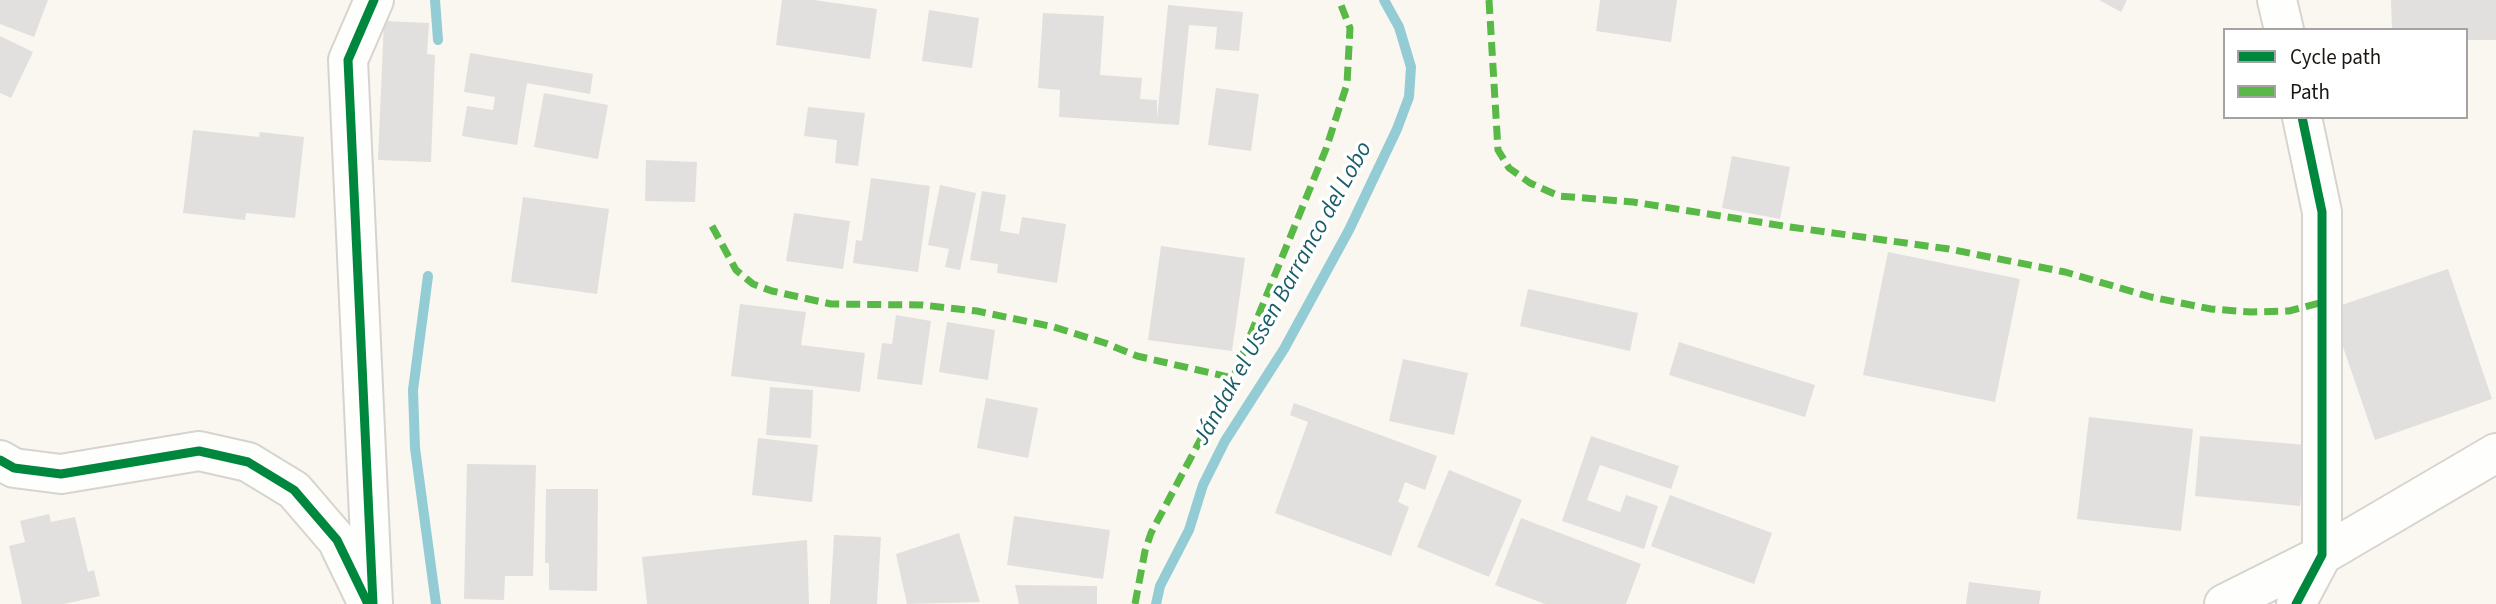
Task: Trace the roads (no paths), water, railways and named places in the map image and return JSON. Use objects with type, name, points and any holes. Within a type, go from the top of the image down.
[{"type":"street","points":[[373,604],[348,60],[374,0]]},
{"type":"street","points":[[2277,0],[2284,28]]},
{"type":"street","points":[[2296,604],[2322,555],[2322,212],[2302,119]]},
{"type":"street","points":[[0,460],[14,468],[61,474],[199,451],[247,462],[294,490],[337,540],[368,604]]},
{"type":"street","points":[[2224,604],[2322,555],[2496,453]]},
{"type":"waterway","points":[[435,0],[438,40]]},
{"type":"waterway","name":"Jándak el Ussen Barranco del Lobo","points":[[1156,604],[1160,586],[1189,530],[1203,485],[1225,441],[1284,349],[1349,230],[1397,129],[1409,97],[1411,67],[1399,27],[1384,0]]},
{"type":"waterway","points":[[428,276],[413,390],[415,448],[436,604]]}]
